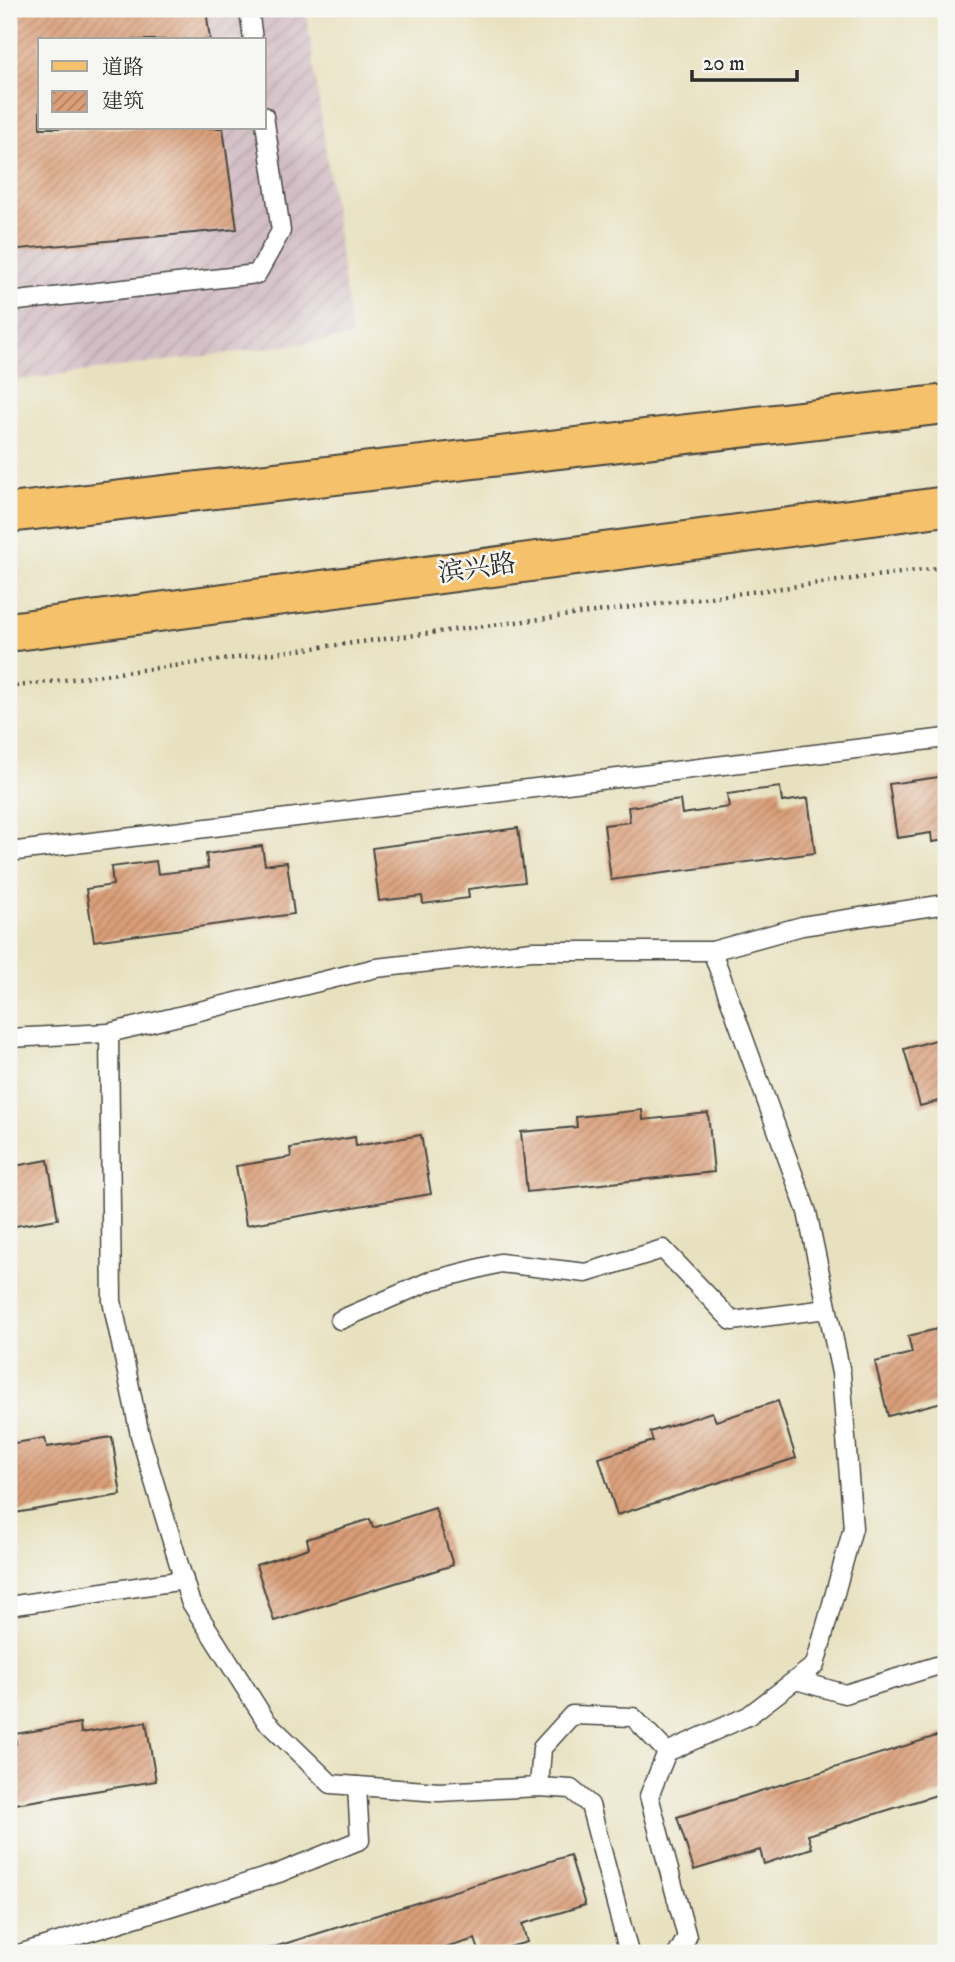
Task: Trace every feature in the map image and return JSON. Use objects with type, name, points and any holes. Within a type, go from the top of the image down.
[{"type":"main road","points":[[9,513],[946,404]]},
{"type":"main road","name":"滨兴路","points":[[9,632],[946,506]]},
{"type":"lane","points":[[248,9],[253,38]]},
{"type":"lane","points":[[9,302],[257,274],[281,231],[266,130]]},
{"type":"lane","points":[[9,852],[946,738]]},
{"type":"lane","points":[[9,1038],[109,1033],[376,968],[532,951],[712,951],[802,926],[946,904]]},
{"type":"lane","points":[[678,1953],[687,1937],[649,1796],[667,1752],[748,1716],[815,1665],[853,1528],[841,1373],[807,1212],[712,951]]},
{"type":"lane","points":[[109,1033],[112,1301],[140,1435],[190,1601],[266,1721],[331,1784],[439,1792],[539,1787],[570,1789],[590,1805],[629,1953]]},
{"type":"lane","points":[[340,1320],[430,1281],[500,1263],[586,1273],[663,1249],[732,1321],[827,1308]]},
{"type":"lane","points":[[9,1606],[184,1580]]},
{"type":"lane","points":[[796,1680],[845,1694],[946,1663]]},
{"type":"lane","points":[[539,1787],[542,1748],[572,1715],[634,1717],[667,1752]]},
{"type":"lane","points":[[22,1953],[279,1873],[360,1840],[357,1786]]},
{"type":"path","points":[[9,687],[946,568]]},
{"type":"shaded area","points":[[9,9],[306,9],[352,337],[9,381]]},
{"type":"building","points":[[9,9],[206,9],[210,38],[38,38],[38,130],[223,130],[237,229],[9,250]]},
{"type":"building","points":[[946,776],[946,840],[932,842],[931,833],[897,838],[889,784]]},
{"type":"building","points":[[780,787],[782,802],[808,798],[815,853],[611,880],[604,825],[630,822],[628,807],[680,800],[682,814],[729,807],[727,794]]},
{"type":"building","points":[[518,828],[525,882],[468,889],[469,898],[423,904],[422,896],[379,901],[372,848]]},
{"type":"building","points":[[262,846],[265,865],[287,862],[294,914],[94,941],[86,889],[113,885],[111,867],[156,861],[158,874],[208,868],[206,854]]},
{"type":"building","points":[[946,1037],[946,1099],[920,1106],[904,1049]]},
{"type":"building","points":[[642,1110],[643,1120],[708,1113],[714,1172],[527,1192],[521,1132],[577,1127],[576,1117]]},
{"type":"building","points":[[421,1135],[431,1194],[246,1225],[236,1166],[291,1157],[290,1148],[355,1137],[356,1146]]},
{"type":"building","points":[[48,1160],[58,1219],[9,1227],[9,1167]]},
{"type":"building","points":[[946,1327],[946,1401],[888,1416],[875,1362],[912,1353],[908,1336]]},
{"type":"building","points":[[778,1401],[796,1458],[617,1515],[599,1458],[653,1441],[650,1432],[712,1412],[716,1421]]},
{"type":"building","points":[[112,1437],[121,1495],[9,1514],[9,1444],[45,1438],[47,1447]]},
{"type":"building","points":[[435,1508],[453,1565],[274,1621],[256,1565],[309,1548],[307,1539],[370,1519],[373,1528]]},
{"type":"building","points":[[146,1722],[156,1781],[9,1805],[9,1745],[16,1744],[15,1734],[80,1723],[81,1733]]},
{"type":"building","points":[[946,1733],[946,1792],[808,1835],[812,1848],[764,1864],[760,1850],[694,1870],[677,1817]]},
{"type":"building","points":[[570,1855],[585,1905],[522,1924],[527,1942],[488,1953],[480,1953],[475,1939],[429,1953],[410,1953],[408,1945],[382,1953],[255,1953]]}]
